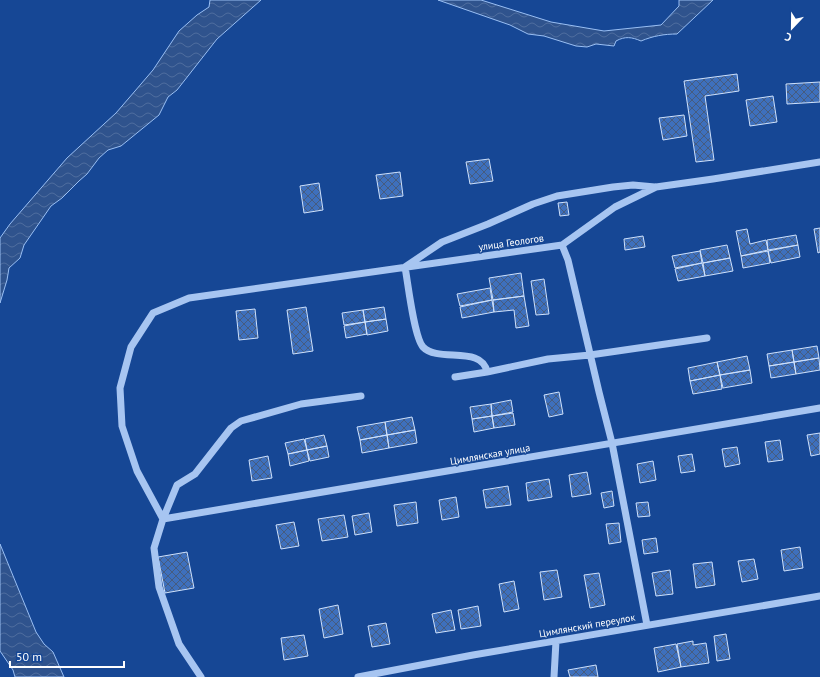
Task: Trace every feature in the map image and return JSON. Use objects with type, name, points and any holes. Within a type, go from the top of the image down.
[{"type":"street","name":"улица Геологов","points":[[162,520],[137,471],[124,433],[122,426],[120,388],[131,347],[153,313],[189,298],[562,245],[615,207],[656,187],[820,162]]},
{"type":"street","points":[[487,372],[486,366],[480,360],[430,352],[423,347],[416,331],[405,267],[425,255],[442,242],[488,224],[532,204],[557,196],[633,185],[656,187]]},
{"type":"street","points":[[562,245],[568,260],[612,443],[647,625]]},
{"type":"street","points":[[455,377],[548,359],[590,355],[707,338]]},
{"type":"street","points":[[201,677],[179,644],[160,587],[154,548],[162,520],[177,485],[195,474],[231,428],[241,421],[302,404],[361,396]]},
{"type":"street","name":"Цимлянская улица","points":[[162,520],[820,408]]},
{"type":"street","name":"Цимлянский переулок","points":[[358,677],[647,625],[820,596]]},
{"type":"street","points":[[554,677],[556,641]]},
{"type":"water","points":[[210,0],[261,0],[217,39],[177,90],[168,97],[159,115],[121,146],[108,150],[99,158],[87,174],[62,198],[51,206],[24,245],[20,258],[9,268],[0,303],[0,238],[10,224],[67,158],[116,113],[153,70],[179,31],[197,15],[209,7]]},
{"type":"water","points":[[438,0],[481,0],[551,22],[604,31],[661,25],[679,6],[679,0],[713,0],[677,34],[668,34],[641,41],[632,38],[625,38],[616,41],[614,46],[596,44],[587,47],[576,46],[544,36],[528,34],[510,25]]},
{"type":"water","points":[[0,544],[36,632],[44,644],[53,652],[64,677],[15,677],[13,670],[0,651]]},
{"type":"building","points":[[737,74],[739,91],[705,96],[714,160],[696,162],[684,81]]},
{"type":"building","points":[[820,82],[820,102],[787,104],[786,84]]},
{"type":"building","points":[[773,96],[777,122],[750,126],[746,100]]},
{"type":"building","points":[[684,115],[687,136],[663,140],[659,118]]},
{"type":"building","points":[[489,159],[493,181],[470,184],[466,162]]},
{"type":"building","points":[[400,172],[403,196],[380,199],[376,175]]},
{"type":"building","points":[[319,183],[323,210],[304,213],[300,186]]},
{"type":"building","points":[[567,202],[569,215],[560,216],[558,203]]},
{"type":"building","points":[[820,228],[820,252],[818,253],[814,229]]},
{"type":"building","points":[[747,229],[750,244],[766,240],[768,250],[741,256],[736,231]]},
{"type":"building","points":[[796,235],[798,245],[768,250],[767,240]]},
{"type":"building","points":[[643,236],[645,247],[625,250],[624,239]]},
{"type":"building","points":[[727,245],[730,258],[703,263],[700,250]]},
{"type":"building","points":[[798,245],[800,257],[771,263],[768,251]]},
{"type":"building","points":[[700,251],[702,263],[675,268],[672,256]]},
{"type":"building","points":[[768,251],[770,263],[743,268],[741,256]]},
{"type":"building","points":[[730,258],[733,271],[705,276],[703,263]]},
{"type":"building","points":[[702,263],[705,276],[678,281],[675,269]]},
{"type":"building","points":[[521,273],[524,296],[493,300],[489,278]]},
{"type":"building","points":[[544,279],[549,314],[536,315],[531,281]]},
{"type":"building","points":[[490,288],[492,300],[460,306],[457,294]]},
{"type":"building","points":[[524,296],[529,326],[516,328],[514,310],[494,312],[493,300]]},
{"type":"building","points":[[492,300],[494,312],[462,318],[460,307]]},
{"type":"building","points":[[306,307],[313,351],[293,354],[287,310]]},
{"type":"building","points":[[384,307],[386,319],[365,322],[363,310]]},
{"type":"building","points":[[255,309],[258,338],[239,340],[236,311]]},
{"type":"building","points":[[363,310],[365,322],[344,325],[342,313]]},
{"type":"building","points":[[386,319],[388,331],[367,335],[365,322]]},
{"type":"building","points":[[365,322],[367,334],[346,338],[344,326]]},
{"type":"building","points":[[817,346],[819,358],[794,362],[792,350]]},
{"type":"building","points":[[792,350],[794,362],[769,366],[767,354]]},
{"type":"building","points":[[747,356],[750,370],[720,375],[717,362]]},
{"type":"building","points":[[819,358],[820,370],[796,374],[794,362]]},
{"type":"building","points":[[717,362],[720,375],[690,381],[688,368]]},
{"type":"building","points":[[794,362],[796,374],[771,378],[769,366]]},
{"type":"building","points":[[750,370],[752,383],[723,388],[720,375]]},
{"type":"building","points":[[720,375],[722,389],[693,394],[690,381]]},
{"type":"building","points":[[559,392],[563,414],[549,417],[544,395]]},
{"type":"building","points":[[511,400],[513,412],[492,416],[491,404]]},
{"type":"building","points":[[491,404],[492,416],[472,419],[470,407]]},
{"type":"building","points":[[513,413],[515,425],[494,428],[492,416]]},
{"type":"building","points":[[492,416],[494,428],[474,432],[472,419]]},
{"type":"building","points":[[412,417],[415,430],[387,435],[385,422]]},
{"type":"building","points":[[385,422],[387,435],[360,440],[357,427]]},
{"type":"building","points":[[415,430],[417,443],[389,448],[387,435]]},
{"type":"building","points":[[820,433],[820,454],[811,456],[807,435]]},
{"type":"building","points":[[324,435],[327,446],[307,450],[305,439]]},
{"type":"building","points":[[387,435],[389,448],[362,453],[360,440]]},
{"type":"building","points":[[304,439],[307,450],[288,454],[285,443]]},
{"type":"building","points":[[780,440],[783,460],[768,462],[765,442]]},
{"type":"building","points":[[327,446],[329,457],[310,461],[307,450]]},
{"type":"building","points":[[737,447],[740,464],[725,467],[722,449]]},
{"type":"building","points":[[307,450],[309,461],[290,466],[288,454]]},
{"type":"building","points":[[692,454],[695,471],[681,473],[678,456]]},
{"type":"building","points":[[268,456],[272,478],[252,481],[249,460]]},
{"type":"building","points":[[653,461],[656,480],[640,483],[637,464]]},
{"type":"building","points":[[587,472],[591,494],[572,497],[569,475]]},
{"type":"building","points":[[549,479],[552,497],[528,501],[526,483]]},
{"type":"building","points":[[508,486],[511,505],[486,508],[483,490]]},
{"type":"building","points":[[612,491],[614,506],[604,508],[601,493]]},
{"type":"building","points":[[456,497],[459,517],[442,520],[439,500]]},
{"type":"building","points":[[416,502],[418,523],[397,526],[394,505]]},
{"type":"building","points":[[648,502],[650,516],[638,517],[636,503]]},
{"type":"building","points":[[369,513],[372,532],[355,535],[352,516]]},
{"type":"building","points":[[344,515],[348,537],[322,541],[318,519]]},
{"type":"building","points":[[294,522],[299,546],[281,549],[276,525]]},
{"type":"building","points":[[619,523],[621,542],[609,544],[606,524]]},
{"type":"building","points":[[656,538],[658,552],[644,554],[642,540]]},
{"type":"building","points":[[800,547],[803,568],[784,571],[781,550]]},
{"type":"building","points":[[187,552],[194,588],[165,593],[158,557]]},
{"type":"building","points":[[754,559],[758,579],[742,582],[738,561]]},
{"type":"building","points":[[712,562],[715,585],[696,588],[693,564]]},
{"type":"building","points":[[557,570],[562,597],[544,600],[540,572]]},
{"type":"building","points":[[670,570],[673,594],[656,596],[652,573]]},
{"type":"building","points":[[599,573],[605,605],[590,608],[584,575]]},
{"type":"building","points":[[514,581],[519,609],[504,612],[499,584]]},
{"type":"building","points":[[338,605],[343,634],[324,638],[319,609]]},
{"type":"building","points":[[478,606],[481,626],[461,629],[458,610]]},
{"type":"building","points":[[451,610],[455,630],[436,633],[432,614]]},
{"type":"building","points":[[386,623],[390,644],[372,647],[368,626]]},
{"type":"building","points":[[726,634],[730,659],[717,661],[714,636]]},
{"type":"building","points":[[304,635],[308,656],[284,660],[281,638]]},
{"type":"building","points":[[693,641],[693,645],[706,643],[709,663],[681,667],[677,644]]},
{"type":"building","points":[[676,644],[681,667],[658,672],[654,648]]},
{"type":"building","points":[[596,665],[598,677],[570,677],[568,670]]}]
